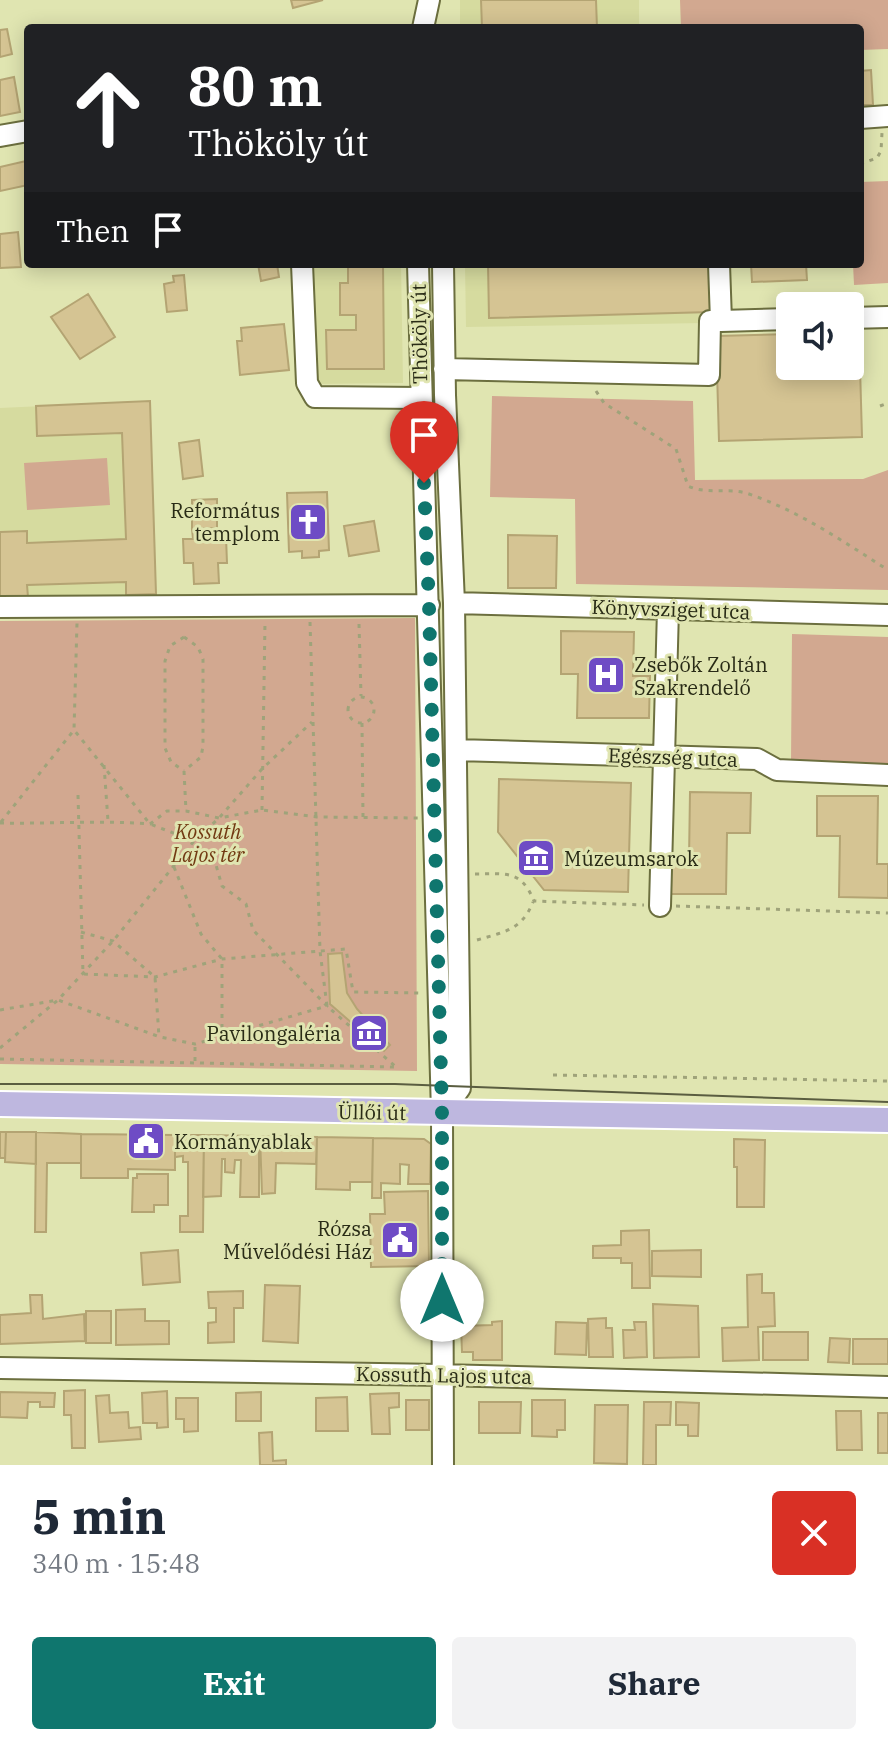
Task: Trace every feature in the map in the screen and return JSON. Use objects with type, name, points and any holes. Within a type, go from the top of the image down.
[{"type":"main road","name":"Üllői út","points":[[0,1104],[888,1120]]},
{"type":"street","points":[[424,24],[429,3]]},
{"type":"street","points":[[429,3],[433,24]]},
{"type":"street","points":[[864,118],[885,116]]},
{"type":"street","points":[[0,136],[24,132]]},
{"type":"street","points":[[302,268],[307,383],[315,397],[420,398]]},
{"type":"street","name":"Thököly út","points":[[418,268],[433,818],[445,984],[460,1088],[442,1113]]},
{"type":"street","name":"Thököly út","points":[[443,268],[454,603],[458,945],[445,984]]},
{"type":"street","points":[[719,268],[721,321]]},
{"type":"street","points":[[864,318],[888,317]]},
{"type":"street","points":[[444,369],[709,375],[710,321],[776,319]]},
{"type":"street","name":"Könyvsziget utca","points":[[454,603],[888,615]]},
{"type":"street","points":[[0,607],[429,605]]},
{"type":"street","points":[[660,906],[668,609]]},
{"type":"street","name":"Egészség utca","points":[[456,750],[664,758],[758,752],[777,770],[888,775]]},
{"type":"street","points":[[442,1113],[443,1465]]},
{"type":"street","name":"Kossuth Lajos utca","points":[[0,1368],[441,1375],[888,1387]]},
{"type":"path","points":[[864,163],[877,158],[881,151],[885,116]]},
{"type":"path","points":[[586,373],[604,403],[676,449],[688,486],[699,491],[746,493],[786,509],[888,570]]},
{"type":"path","points":[[880,406],[888,403]]},
{"type":"path","points":[[262,810],[265,606]]},
{"type":"path","points":[[309,606],[320,951],[327,1006]]},
{"type":"path","points":[[358,606],[361,696]]},
{"type":"path","points":[[0,823],[74,730],[78,607]]},
{"type":"path","points":[[184,637],[198,647],[203,659],[203,752],[197,762],[184,771],[171,762],[165,748],[165,661],[170,646],[184,637]]},
{"type":"path","points":[[361,696],[373,703],[374,711],[370,719],[362,723],[354,721],[348,710],[351,702],[361,696]]},
{"type":"path","points":[[0,1048],[58,1000],[83,974],[194,841],[262,769],[312,722]]},
{"type":"path","points":[[362,723],[363,817]]},
{"type":"path","points":[[74,730],[150,824]]},
{"type":"path","points":[[104,765],[108,821]]},
{"type":"path","points":[[184,771],[186,811]]},
{"type":"path","points":[[78,795],[83,974]]},
{"type":"path","points":[[150,824],[167,811],[186,811],[219,818],[262,810],[317,817],[433,818]]},
{"type":"path","points":[[0,823],[79,824],[108,821],[150,824],[194,841],[214,858],[222,886],[246,904],[253,930],[273,953],[396,1067],[0,1059]]},
{"type":"path","points":[[174,867],[201,934],[222,959],[222,1038]]},
{"type":"path","points":[[458,945],[512,929],[527,918],[534,901]]},
{"type":"path","points":[[81,932],[113,941],[155,977],[160,1037]]},
{"type":"path","points":[[83,974],[155,977],[222,959],[346,949],[353,992],[445,984]]},
{"type":"path","points":[[0,1010],[58,1000],[160,1037],[195,1044],[327,1006]]},
{"type":"path","points":[[195,1044],[195,1062]]},
{"type":"path","points":[[553,1075],[888,1081]]},
{"type":"shaded area","points":[[460,0],[639,0],[639,24],[460,24]]},
{"type":"shaded area","points":[[311,268],[401,268],[403,383],[314,384]]},
{"type":"shaded area","points":[[465,268],[709,268],[711,312],[705,312],[704,323],[466,327]]},
{"type":"shaded area","points":[[150,401],[156,594],[0,598],[0,408]]},
{"type":"green space","points":[[680,0],[888,0],[888,49],[864,50],[864,24],[681,24]]},
{"type":"green space","points":[[888,181],[888,283],[854,285],[853,268],[864,268],[864,182]]},
{"type":"green space","points":[[492,396],[693,401],[695,480],[863,479],[888,470],[888,590],[576,584],[575,499],[490,497]]},
{"type":"green space","points":[[107,458],[110,505],[27,510],[24,463]]},
{"type":"green space","name":"Kossuth Lajos tér","points":[[415,618],[417,1071],[0,1064],[0,621]]},
{"type":"green space","points":[[792,634],[888,637],[888,766],[791,762]]},
{"type":"building","points":[[291,0],[323,0],[293,8]]},
{"type":"building","points":[[481,0],[596,0],[597,24],[482,24]]},
{"type":"building","points":[[7,29],[12,54],[0,57],[0,30]]},
{"type":"building","points":[[871,70],[873,105],[864,105],[864,71]]},
{"type":"building","points":[[14,77],[20,112],[0,116],[0,80]]},
{"type":"building","points":[[24,161],[24,186],[0,191],[0,167]]},
{"type":"building","points":[[18,232],[21,267],[0,268],[0,234]]},
{"type":"building","points":[[259,268],[278,268],[279,277],[261,281]]},
{"type":"building","points":[[348,268],[383,268],[384,369],[327,369],[326,330],[356,330],[356,315],[340,315],[340,283],[348,283]]},
{"type":"building","points":[[488,268],[709,268],[711,312],[489,318]]},
{"type":"building","points":[[751,268],[806,268],[807,280],[752,282]]},
{"type":"building","points":[[184,275],[187,310],[167,312],[164,284],[174,282],[173,276]]},
{"type":"building","points":[[88,294],[115,337],[80,359],[51,317]]},
{"type":"building","points":[[284,324],[289,370],[240,375],[237,341],[242,341],[241,328]]},
{"type":"building","points":[[776,334],[776,380],[860,380],[862,437],[719,441],[716,336]]},
{"type":"building","points":[[150,401],[156,594],[126,595],[126,582],[27,585],[28,597],[0,598],[0,532],[27,531],[27,543],[126,539],[122,433],[37,436],[36,406]]},
{"type":"building","points":[[199,440],[203,476],[183,479],[179,443]]},
{"type":"building","name":"Református templom","points":[[327,492],[329,550],[319,551],[319,557],[302,558],[302,551],[289,552],[287,493]]},
{"type":"building","points":[[217,499],[217,528],[192,529],[192,500]]},
{"type":"building","points":[[374,521],[379,551],[349,556],[344,526]]},
{"type":"building","points":[[217,528],[218,537],[226,537],[227,563],[218,563],[219,583],[194,584],[193,563],[184,563],[183,539],[193,539],[192,529]]},
{"type":"building","points":[[508,535],[557,536],[556,588],[508,588]]},
{"type":"building","name":"Zsebők Zoltán Szakrendelő","points":[[561,631],[634,632],[633,676],[650,676],[649,718],[577,718],[578,674],[561,674]]},
{"type":"building","points":[[499,779],[631,783],[628,892],[544,890],[498,832]]},
{"type":"building","points":[[690,792],[751,793],[750,833],[727,833],[726,894],[667,894],[667,860],[689,860]]},
{"type":"building","points":[[817,796],[878,796],[877,864],[888,864],[888,898],[839,897],[840,836],[817,836]]},
{"type":"building","points":[[342,953],[347,993],[357,1009],[390,1045],[384,1051],[330,1004],[328,954]]},
{"type":"building","points":[[0,1132],[6,1132],[5,1158],[0,1158]]},
{"type":"building","points":[[6,1132],[36,1132],[36,1164],[5,1162]]},
{"type":"building","points":[[36,1132],[81,1134],[81,1163],[47,1163],[46,1232],[35,1232]]},
{"type":"building","points":[[81,1134],[175,1135],[175,1170],[128,1169],[128,1178],[81,1178]]},
{"type":"building","points":[[175,1135],[204,1135],[203,1232],[180,1232],[180,1216],[188,1216],[188,1162],[183,1162],[183,1156],[175,1157]]},
{"type":"building","points":[[204,1135],[259,1136],[259,1197],[240,1197],[241,1160],[235,1160],[234,1173],[225,1172],[225,1159],[222,1159],[221,1196],[203,1197]]},
{"type":"building","points":[[260,1136],[317,1137],[316,1164],[276,1163],[275,1193],[262,1194]]},
{"type":"building","points":[[317,1137],[373,1138],[372,1182],[350,1182],[350,1190],[316,1189]]},
{"type":"building","points":[[373,1138],[424,1139],[431,1144],[430,1184],[408,1184],[409,1165],[400,1164],[400,1184],[381,1183],[381,1198],[372,1198]]},
{"type":"building","points":[[734,1139],[765,1140],[764,1207],[737,1207]]},
{"type":"building","points":[[137,1174],[168,1174],[168,1205],[154,1205],[154,1212],[132,1212],[133,1178],[137,1178]]},
{"type":"building","name":"Rózsa Művelődési Ház","points":[[428,1191],[429,1266],[371,1267],[370,1214],[385,1214],[384,1192]]},
{"type":"building","points":[[649,1230],[650,1288],[632,1288],[632,1263],[621,1263],[621,1258],[593,1258],[593,1246],[621,1245],[621,1231]]},
{"type":"building","points":[[178,1250],[180,1282],[143,1285],[141,1253]]},
{"type":"building","points":[[701,1250],[701,1277],[652,1276],[652,1251]]},
{"type":"building","points":[[762,1274],[762,1293],[774,1293],[775,1326],[758,1327],[759,1360],[723,1361],[722,1328],[748,1327],[747,1275]]},
{"type":"building","points":[[265,1285],[300,1286],[298,1343],[263,1341]]},
{"type":"building","points":[[461,1290],[474,1290],[475,1320],[461,1320]]},
{"type":"building","points":[[243,1291],[243,1308],[234,1308],[234,1342],[208,1343],[208,1323],[216,1322],[216,1308],[209,1308],[208,1292]]},
{"type":"building","points":[[30,1295],[42,1295],[43,1319],[84,1314],[85,1341],[0,1344],[0,1315],[31,1313]]},
{"type":"building","points":[[653,1304],[698,1306],[699,1357],[654,1358]]},
{"type":"building","points":[[145,1309],[145,1321],[169,1321],[169,1344],[116,1345],[116,1310]]},
{"type":"building","points":[[86,1311],[111,1311],[111,1343],[86,1343]]},
{"type":"building","points":[[606,1318],[606,1328],[612,1328],[613,1357],[589,1357],[588,1319]]},
{"type":"building","points":[[502,1321],[502,1360],[473,1360],[473,1352],[462,1352],[461,1326],[492,1325],[492,1322]]},
{"type":"building","points":[[556,1322],[587,1323],[586,1355],[555,1354]]},
{"type":"building","points":[[634,1322],[646,1322],[647,1357],[624,1358],[623,1330],[635,1330]]},
{"type":"building","points":[[763,1332],[808,1332],[808,1360],[763,1360]]},
{"type":"building","points":[[830,1338],[850,1339],[849,1363],[828,1362]]},
{"type":"building","points":[[853,1339],[888,1339],[888,1364],[853,1364]]},
{"type":"building","points":[[85,1390],[85,1448],[72,1448],[71,1415],[64,1415],[64,1391]]},
{"type":"building","points":[[167,1391],[168,1427],[157,1428],[157,1423],[143,1423],[142,1393]]},
{"type":"building","points":[[0,1392],[55,1393],[54,1407],[40,1407],[40,1402],[28,1402],[27,1418],[0,1417]]},
{"type":"building","points":[[261,1392],[261,1421],[236,1421],[236,1393]]},
{"type":"building","points":[[399,1393],[399,1407],[389,1408],[390,1434],[372,1434],[370,1394]]},
{"type":"building","points":[[109,1395],[110,1413],[128,1412],[129,1428],[140,1427],[141,1439],[99,1442],[96,1396]]},
{"type":"building","points":[[347,1397],[348,1431],[316,1431],[316,1398]]},
{"type":"building","points":[[176,1398],[198,1398],[198,1431],[184,1432],[184,1419],[176,1419]]},
{"type":"building","points":[[406,1400],[429,1400],[429,1430],[406,1430]]},
{"type":"building","points":[[532,1400],[565,1400],[565,1430],[557,1430],[557,1437],[532,1436]]},
{"type":"building","points":[[479,1402],[521,1402],[520,1433],[479,1433]]},
{"type":"building","points":[[644,1402],[671,1402],[670,1425],[656,1425],[656,1465],[643,1465]]},
{"type":"building","points":[[676,1402],[699,1403],[698,1436],[688,1436],[688,1425],[676,1425]]},
{"type":"building","points":[[595,1405],[628,1405],[627,1464],[594,1463]]},
{"type":"building","points":[[836,1411],[861,1411],[862,1450],[837,1450]]},
{"type":"building","points":[[878,1413],[888,1413],[888,1453],[878,1453]]},
{"type":"building","points":[[272,1432],[273,1461],[286,1460],[286,1465],[260,1465],[259,1433]]},
{"type":"tram line","points":[[0,1084],[395,1084],[888,1102]]},
{"type":"place","name":"Református templom","points":[[308,522]]},
{"type":"place","name":"Zsebők Zoltán Szakrendelő","points":[[606,675]]},
{"type":"place","name":"Múzeumsarok","points":[[536,858]]},
{"type":"place","name":"Pavilongaléria","points":[[369,1033]]},
{"type":"place","name":"Kormányablak","points":[[146,1141]]},
{"type":"place","name":"Rózsa Művelődési Ház","points":[[400,1240]]},
{"type":"route","points":[[424,483],[442,1113],[442,1300]]}]
